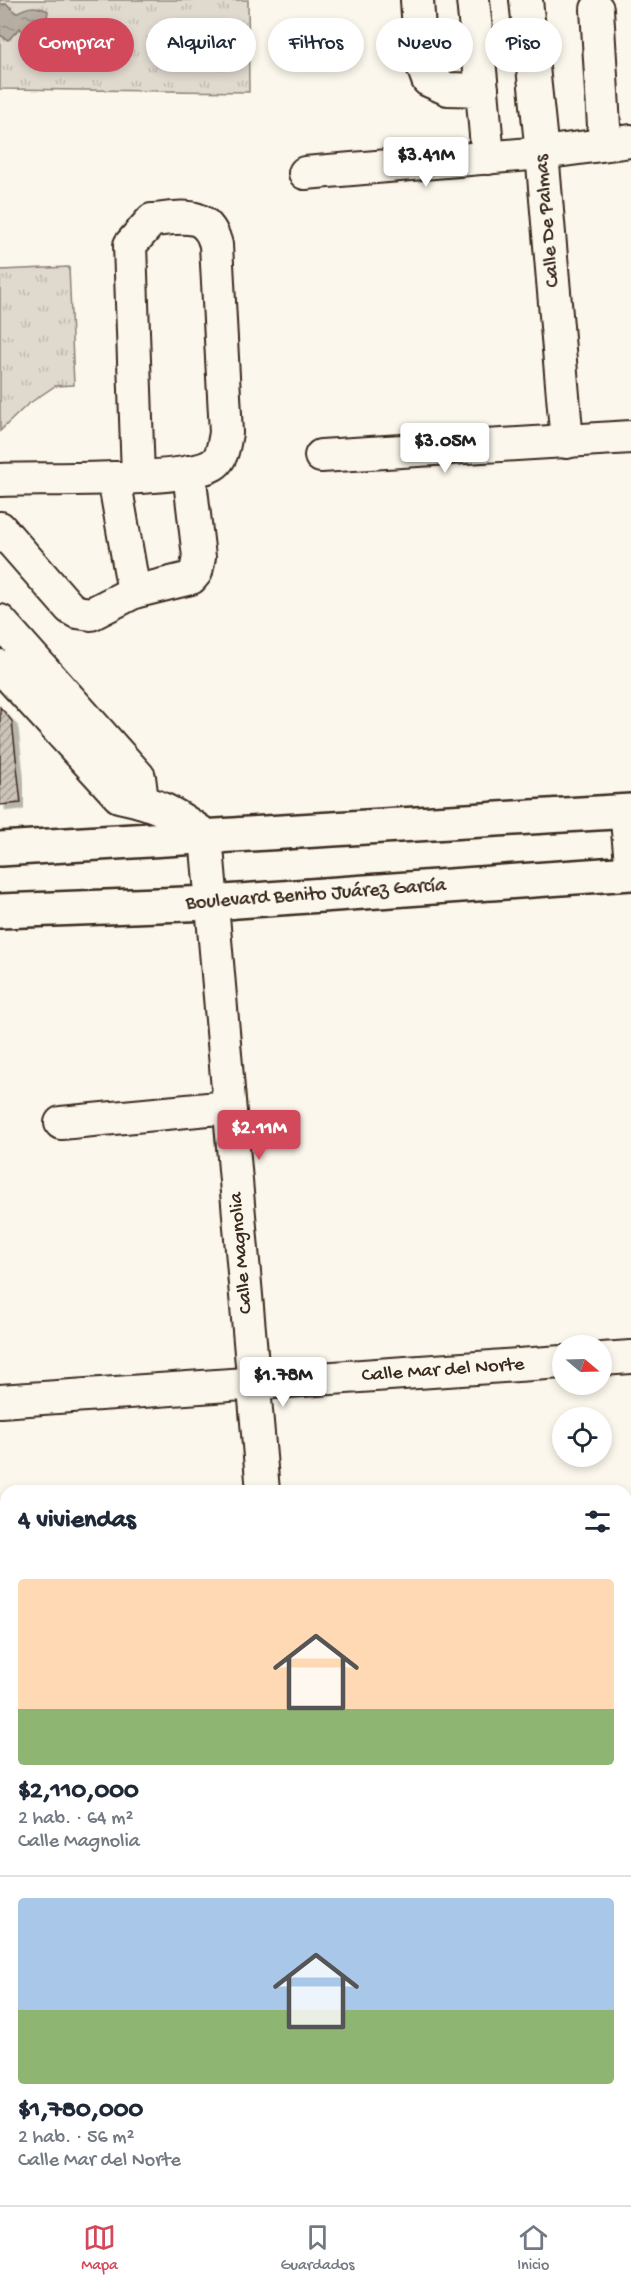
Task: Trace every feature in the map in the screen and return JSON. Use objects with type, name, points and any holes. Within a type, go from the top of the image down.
[{"type":"main road","points":[[0,849],[629,811]]},
{"type":"main road","name":"Boulevard Benito Juárez García","points":[[0,911],[212,903],[631,873]]},
{"type":"street","points":[[417,0],[421,62],[428,80],[448,89],[482,90]]},
{"type":"street","points":[[473,0],[488,158]]},
{"type":"street","name":"Calle De Palmas","points":[[526,0],[567,442]]},
{"type":"street","points":[[306,173],[542,153],[618,142],[597,9]]},
{"type":"street","points":[[0,480],[126,477],[189,472],[213,464],[222,451],[226,433],[216,245],[212,231],[204,223],[190,217],[152,220],[130,245],[126,477],[134,592]]},
{"type":"street","points":[[321,456],[631,437]]},
{"type":"street","points":[[0,528],[70,608],[84,614],[99,611],[134,592],[187,580],[196,572],[199,557],[189,472]]},
{"type":"street","points":[[0,621],[139,777],[142,801]]},
{"type":"street","points":[[0,666],[119,796],[170,811],[206,836]]},
{"type":"street","points":[[629,811],[631,862]]},
{"type":"street","name":"Calle Magnolia","points":[[206,836],[262,1485]]},
{"type":"street","points":[[61,1123],[229,1107]]},
{"type":"street","points":[[612,1358],[631,1357]]},
{"type":"street","name":"Calle Mar del Norte","points":[[0,1401],[552,1363]]},
{"type":"green space","points":[[0,0],[248,0],[248,18],[146,18],[146,72],[249,72],[249,92],[0,89]]},
{"type":"green space","points":[[69,267],[74,385],[55,386],[27,405],[0,431],[0,270]]},
{"type":"water","points":[[0,4],[7,4],[16,13],[32,7],[48,11],[47,18],[18,18],[18,30],[8,40],[0,35]]},
{"type":"building","points":[[0,707],[12,721],[21,803],[0,805]]}]
